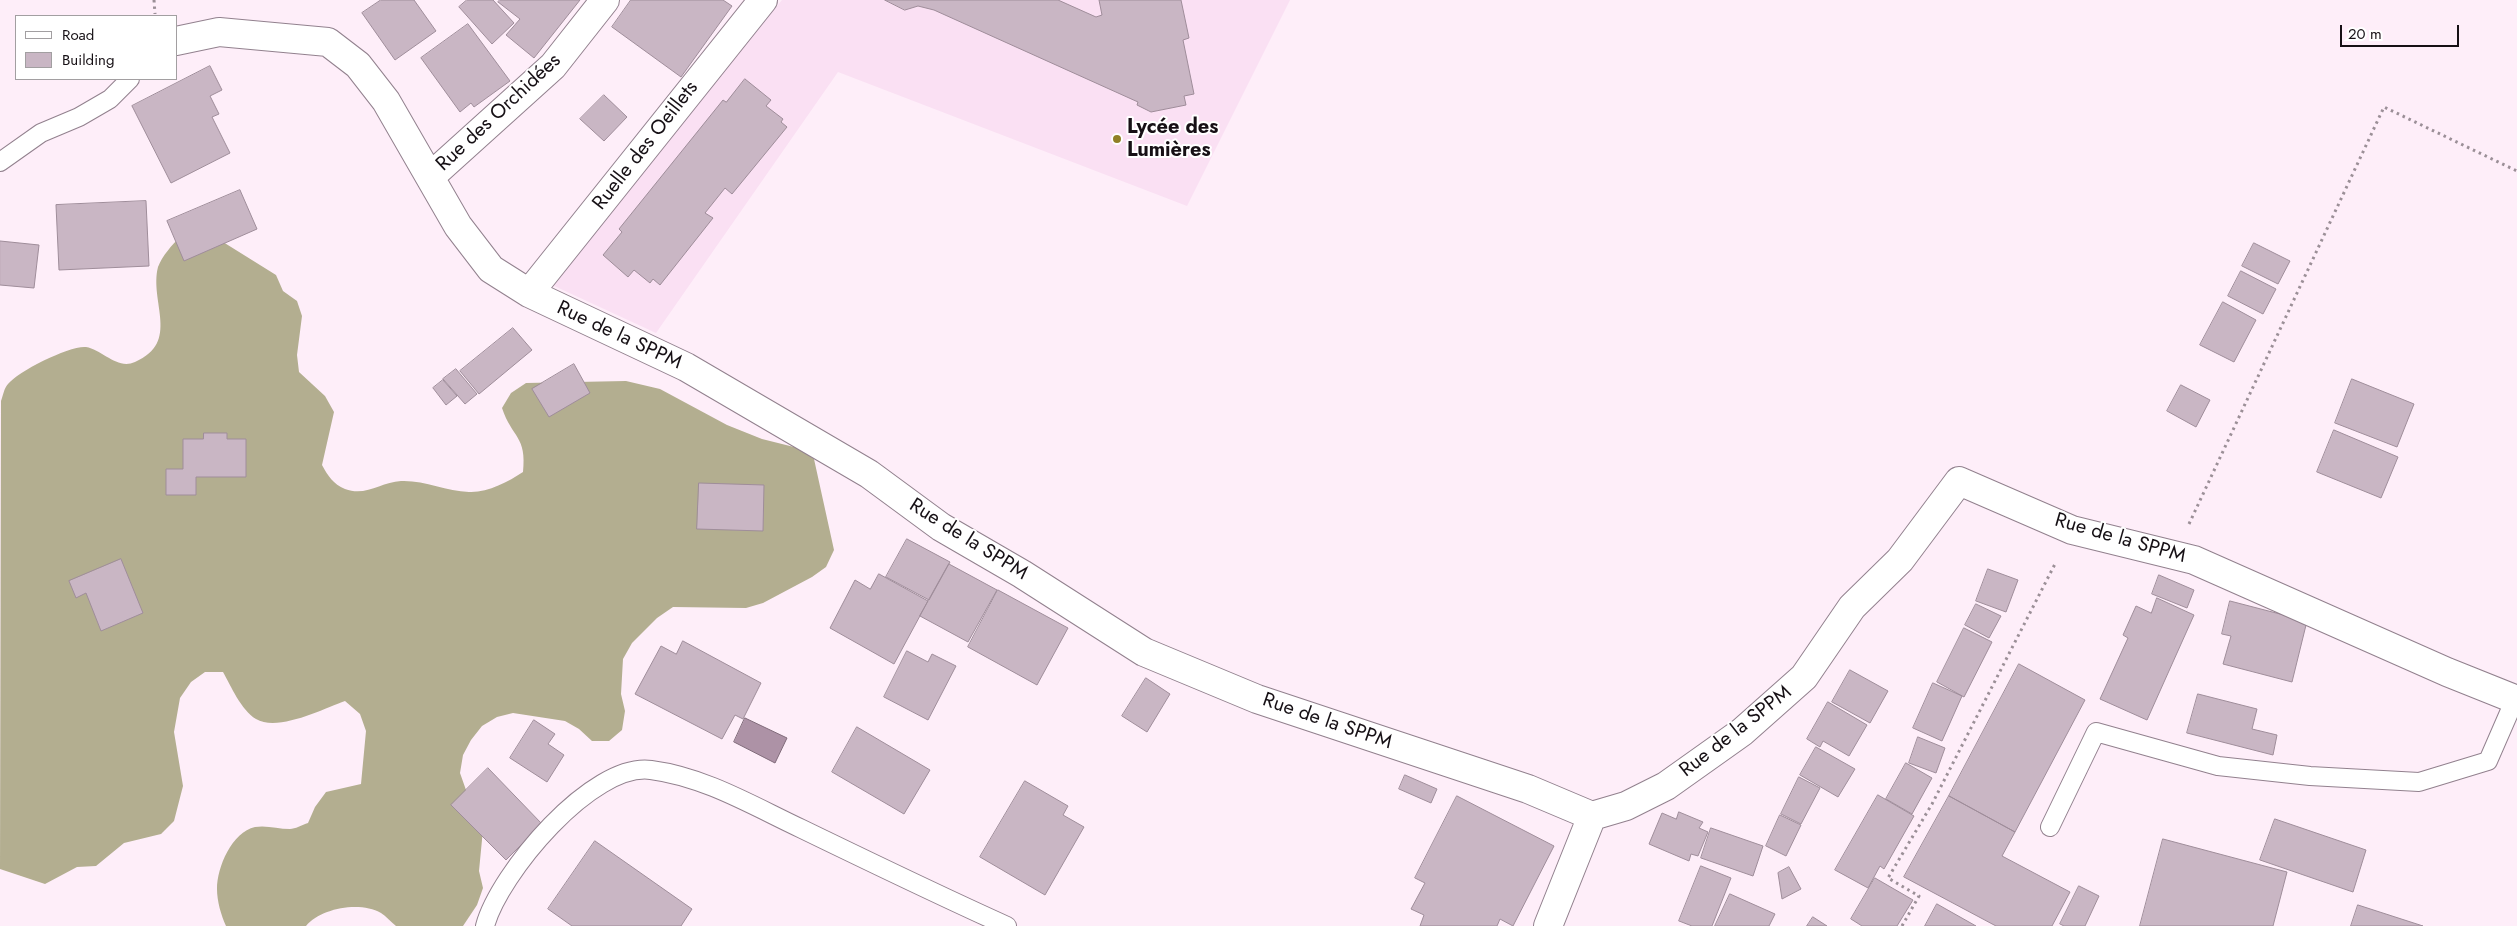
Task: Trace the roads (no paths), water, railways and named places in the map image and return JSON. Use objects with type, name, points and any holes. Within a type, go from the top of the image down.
[{"type":"street","name":"Rue des Orchidées","points":[[430,177],[553,66],[605,0]]},
{"type":"street","name":"Ruelle des Oeillets","points":[[529,293],[764,0]]},
{"type":"street","name":"Rue de la SPPM","points":[[178,41],[220,32],[328,42],[358,65],[386,101],[458,226],[490,269],[529,293],[686,367],[869,474],[940,527],[1022,574],[1144,652],[1257,698],[1528,789],[1592,816],[1626,806],[1666,786],[1742,732],[1804,677],[1852,607],[1900,560],[1959,481],[2072,530],[2173,553],[2194,560],[2447,672],[2516,699]]},
{"type":"street","points":[[1548,926],[1592,816]]},
{"type":"lane","points":[[0,162],[41,133],[79,117],[110,99],[129,80]]},
{"type":"lane","points":[[2050,827],[2096,732],[2218,766],[2310,776],[2420,782],[2488,761],[2516,699]]},
{"type":"lane","points":[[486,926],[501,892],[548,826],[585,796],[624,772],[649,769],[710,785],[1007,926]]},
{"type":"place","name":"Lycée des Lumières","points":[[1117,139]]}]
